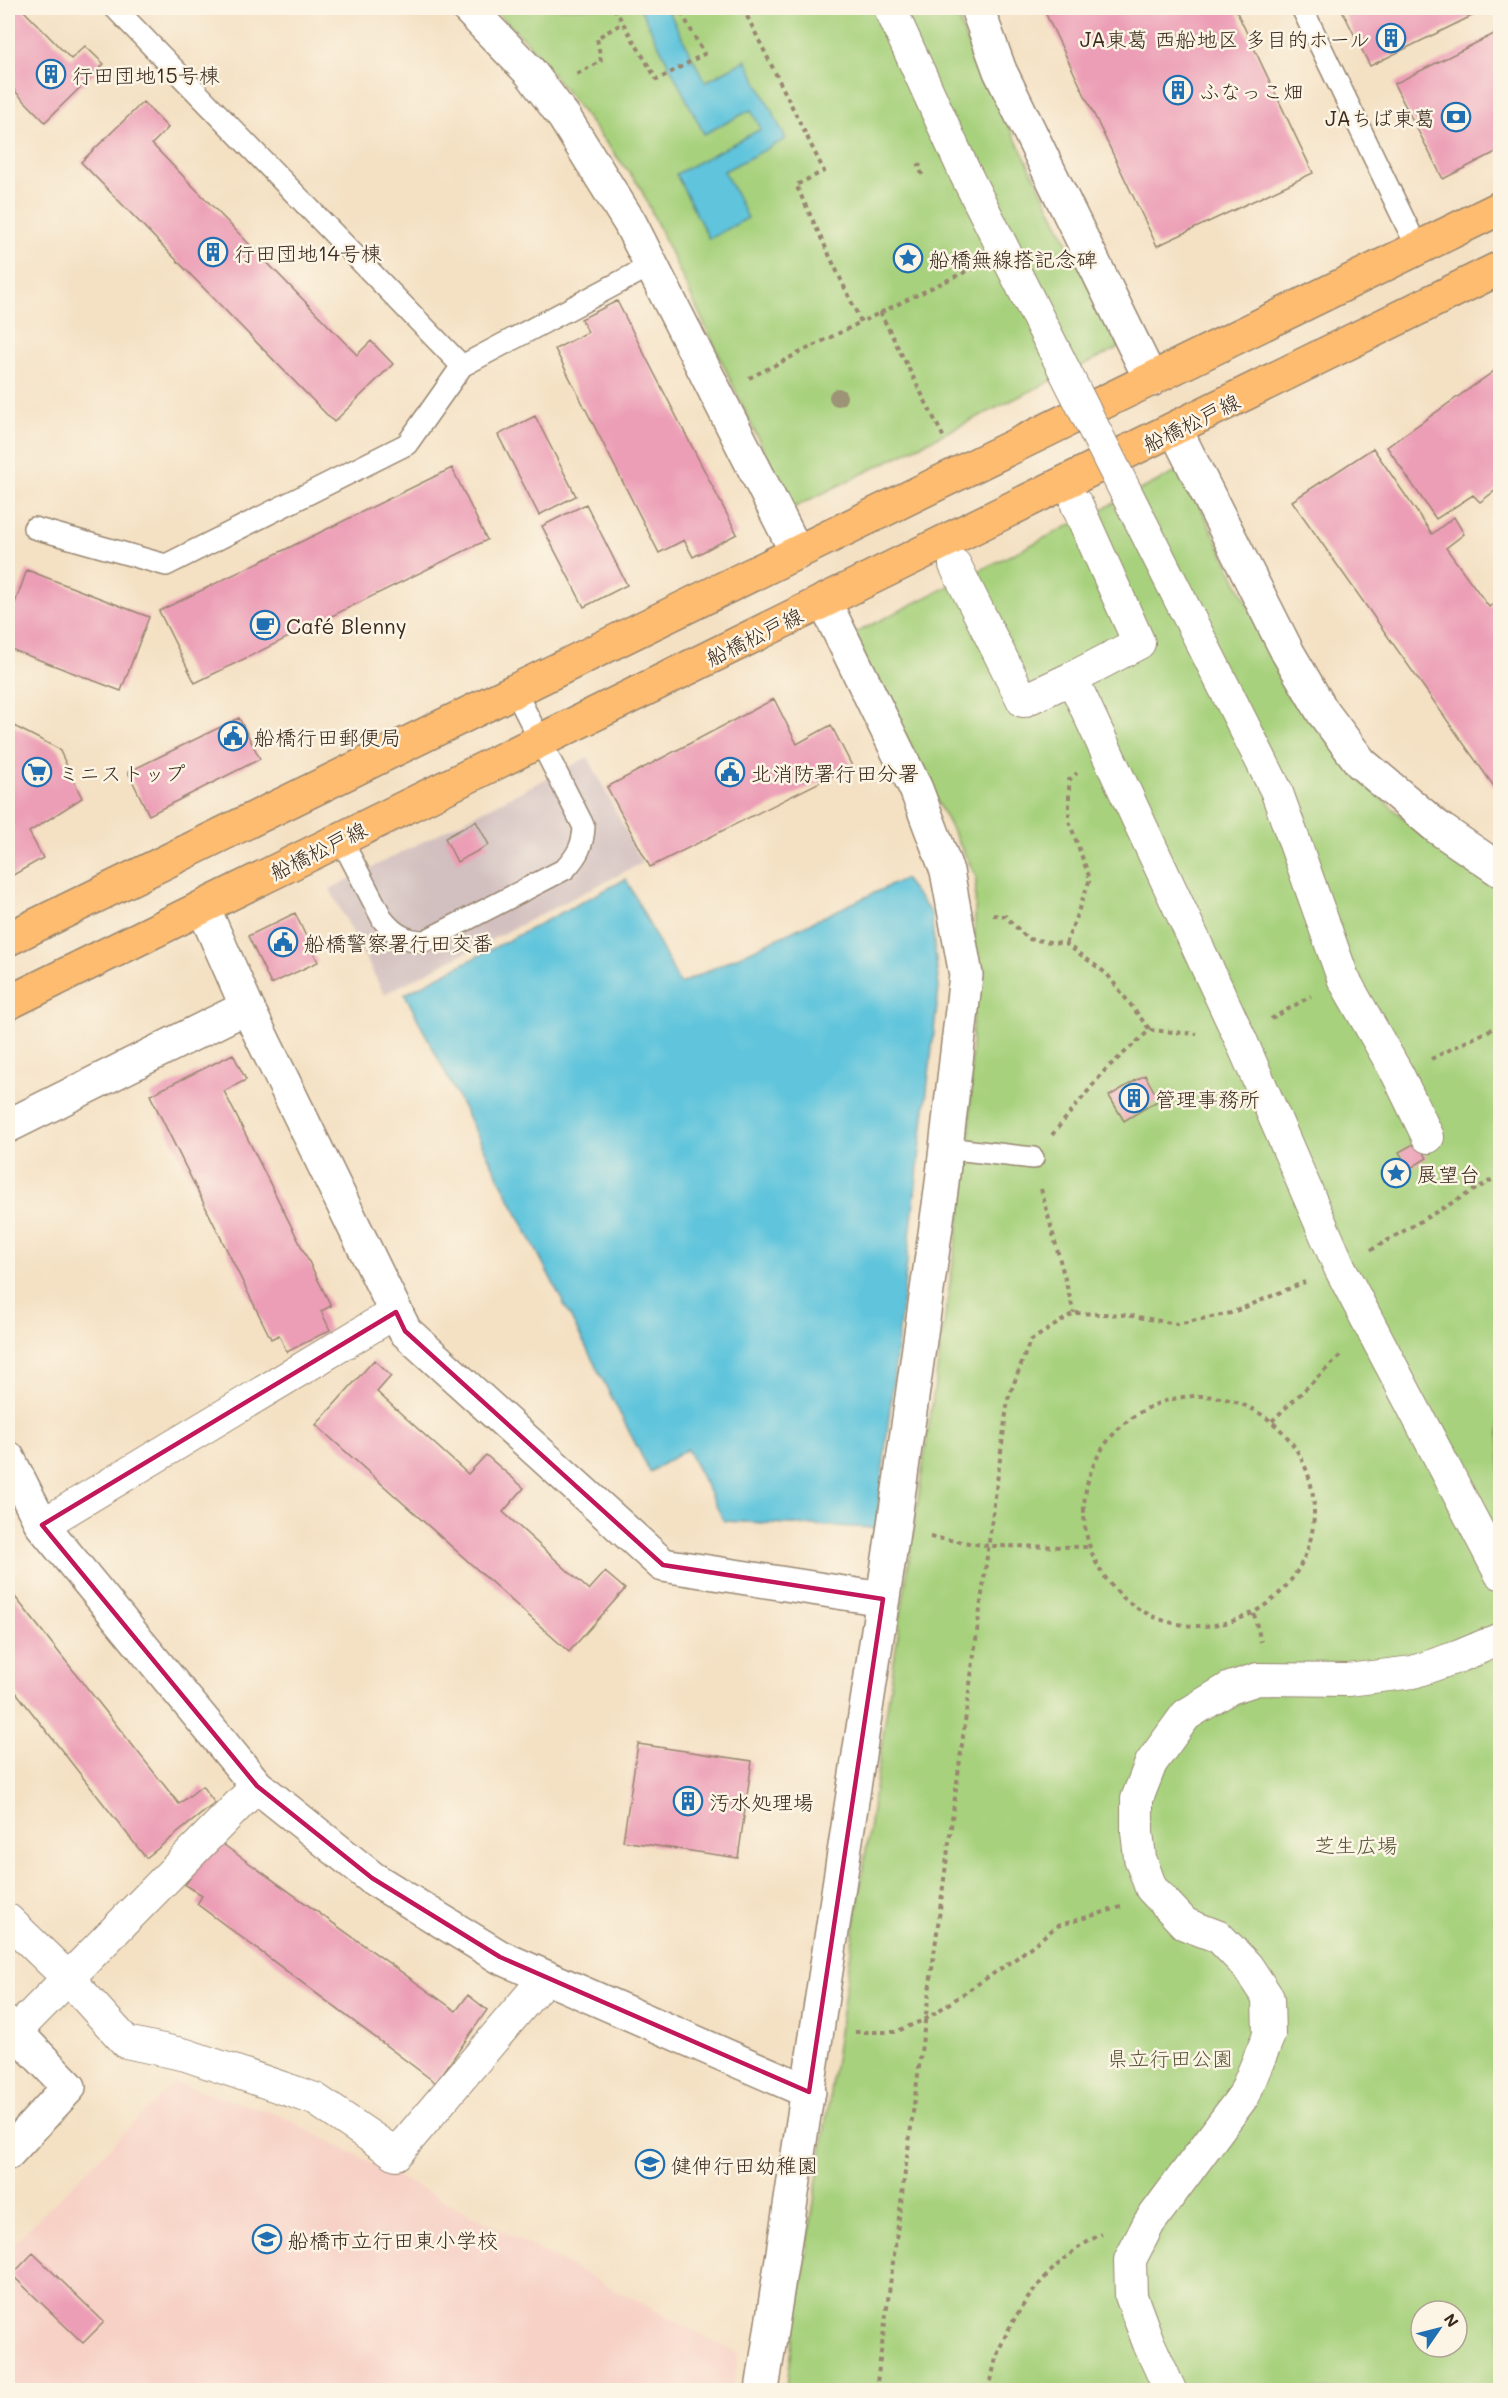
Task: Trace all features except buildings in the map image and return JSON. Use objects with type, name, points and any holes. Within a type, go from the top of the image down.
[{"type":"main road","points":[[8,939],[1500,208]]},
{"type":"main road","name":"船橋松戸線","points":[[8,1003],[1500,268]]},
{"type":"street","points":[[468,8],[530,72],[564,117],[624,213],[797,553]]},
{"type":"street","points":[[890,8],[965,173],[1276,790],[1343,978],[1398,1075],[1428,1137]]},
{"type":"street","points":[[977,8],[1000,71],[1151,380]]},
{"type":"street","points":[[1175,429],[1288,653],[1322,711],[1361,763],[1437,827],[1500,870]]},
{"type":"street","points":[[955,566],[1023,701],[1072,678],[1139,643],[1077,505]]},
{"type":"street","points":[[762,2391],[893,1532],[946,1148],[966,975],[947,871],[916,789],[824,602]]},
{"type":"street","points":[[1072,678],[1240,1038],[1340,1268],[1500,1573]]},
{"type":"street","points":[[203,907],[247,1007],[405,1331],[663,1565],[883,1599]]},
{"type":"street","points":[[8,1126],[247,1007]]},
{"type":"street","points":[[42,1525],[396,1312]]},
{"type":"street","points":[[8,1458],[42,1525],[257,1786],[372,1878],[500,1957],[809,2092]]},
{"type":"street","points":[[1170,2391],[1131,2296],[1130,2260],[1149,2223],[1244,2095],[1269,2035],[1268,1998],[1246,1966],[1219,1937],[1185,1924],[1151,1888],[1140,1858],[1137,1799],[1151,1763],[1186,1715],[1230,1688],[1258,1679],[1348,1680],[1413,1672],[1500,1639]]},
{"type":"street","points":[[8,2153],[69,2087],[11,2028],[68,1978],[257,1786]]},
{"type":"street","points":[[8,1920],[68,1978],[126,2042],[186,2055],[315,2099],[396,2154],[546,1977]]},
{"type":"lane","points":[[114,8],[462,366]]},
{"type":"lane","points":[[1302,8],[1418,249]]},
{"type":"lane","points":[[34,528],[166,565],[407,444],[462,366],[652,265]]},
{"type":"lane","points":[[341,839],[384,920],[402,937],[414,941],[425,940],[565,869],[577,856],[583,843],[584,827],[514,691]]},
{"type":"lane","points":[[946,1148],[1033,1158]]},
{"type":"path","points":[[614,8],[657,81],[704,54],[679,8]]},
{"type":"path","points":[[743,8],[824,171],[796,185],[861,322]]},
{"type":"path","points":[[548,96],[561,84],[601,61],[597,38],[623,23]]},
{"type":"path","points":[[717,394],[981,264]]},
{"type":"path","points":[[880,312],[948,446]]},
{"type":"path","points":[[1066,944],[1090,879],[1069,821],[1069,780],[1104,748]]},
{"type":"path","points":[[954,910],[1005,916],[1028,939],[1066,944],[1107,974],[1150,1030]]},
{"type":"path","points":[[1074,1313],[1033,1158],[1106,1069],[1150,1030],[1240,1038],[1343,978]]},
{"type":"path","points":[[1398,1075],[1500,1025]]},
{"type":"path","points":[[876,2391],[1008,1399],[1030,1341],[1074,1313],[1127,1315],[1178,1324],[1231,1312],[1340,1268],[1500,1175]]},
{"type":"path","points":[[1272,1421],[1371,1327]]},
{"type":"path","points":[[1187,1395],[1232,1400],[1272,1421],[1301,1456],[1314,1499],[1310,1545],[1289,1585],[1254,1614],[1210,1627],[1165,1622],[1125,1601],[1096,1566],[1090,1547],[1083,1522],[1087,1477],[1108,1437],[1144,1408],[1187,1395]]},
{"type":"path","points":[[893,1532],[989,1546],[1090,1547]]},
{"type":"path","points":[[818,2031],[895,2032],[926,2019],[1018,1957],[1057,1926],[1159,1896]]},
{"type":"path","points":[[989,2391],[999,2351],[1019,2312],[1051,2269],[1088,2240],[1108,2230]]},
{"type":"highlighted area","points":[[396,1312],[405,1331],[663,1565],[883,1599],[809,2092],[500,1957],[372,1878],[257,1786],[42,1525]]},
{"type":"shaded area","points":[[588,757],[642,863],[384,994],[330,889]]},
{"type":"shaded area","name":"船橋市立行田東小学校","points":[[174,2083],[279,2115],[739,2354],[732,2390],[8,2390],[8,2249]]},
{"type":"green space","points":[[492,8],[956,8],[965,38],[1120,347],[791,509],[639,185],[529,44]]},
{"type":"green space","name":"県立行田公園","points":[[1182,469],[1287,685],[1352,772],[1427,839],[1500,890],[1500,2390],[786,2390],[969,1155],[976,876],[851,635]]},
{"type":"water","points":[[640,8],[667,8],[705,82],[746,60],[786,139],[724,171],[748,218],[709,239],[676,174],[761,129],[751,110],[704,134]]},
{"type":"water","points":[[626,879],[680,984],[904,879],[931,913],[939,988],[876,1528],[724,1521],[687,1449],[650,1472],[405,994]]},
{"type":"place","name":"JA東葛 西船地区 多目的ホール","points":[[1391,38]]},
{"type":"place","name":"行田団地15号棟","points":[[51,74]]},
{"type":"place","name":"ふなっこ畑","points":[[1178,90]]},
{"type":"place","name":"JAちば東葛","points":[[1456,117]]},
{"type":"place","name":"行田団地14号棟","points":[[213,252]]},
{"type":"place","name":"船橋無線搭記念碑","points":[[908,258]]},
{"type":"place","name":"Café Blenny","points":[[265,625]]},
{"type":"place","name":"船橋行田郵便局","points":[[233,736]]},
{"type":"place","name":"ミニストップ","points":[[37,772]]},
{"type":"place","name":"北消防署行田分署","points":[[730,772]]},
{"type":"place","name":"船橋警察署行田交番","points":[[283,942]]},
{"type":"place","name":"管理事務所","points":[[1134,1098]]},
{"type":"place","name":"展望台","points":[[1396,1173]]},
{"type":"place","name":"汚水処理場","points":[[688,1801]]},
{"type":"place","name":"健伸行田幼稚園","points":[[650,2164]]},
{"type":"place","name":"船橋市立行田東小学校","points":[[267,2239]]},
{"type":"park label","name":"芝生広場","points":[[1356,1844]]}]
